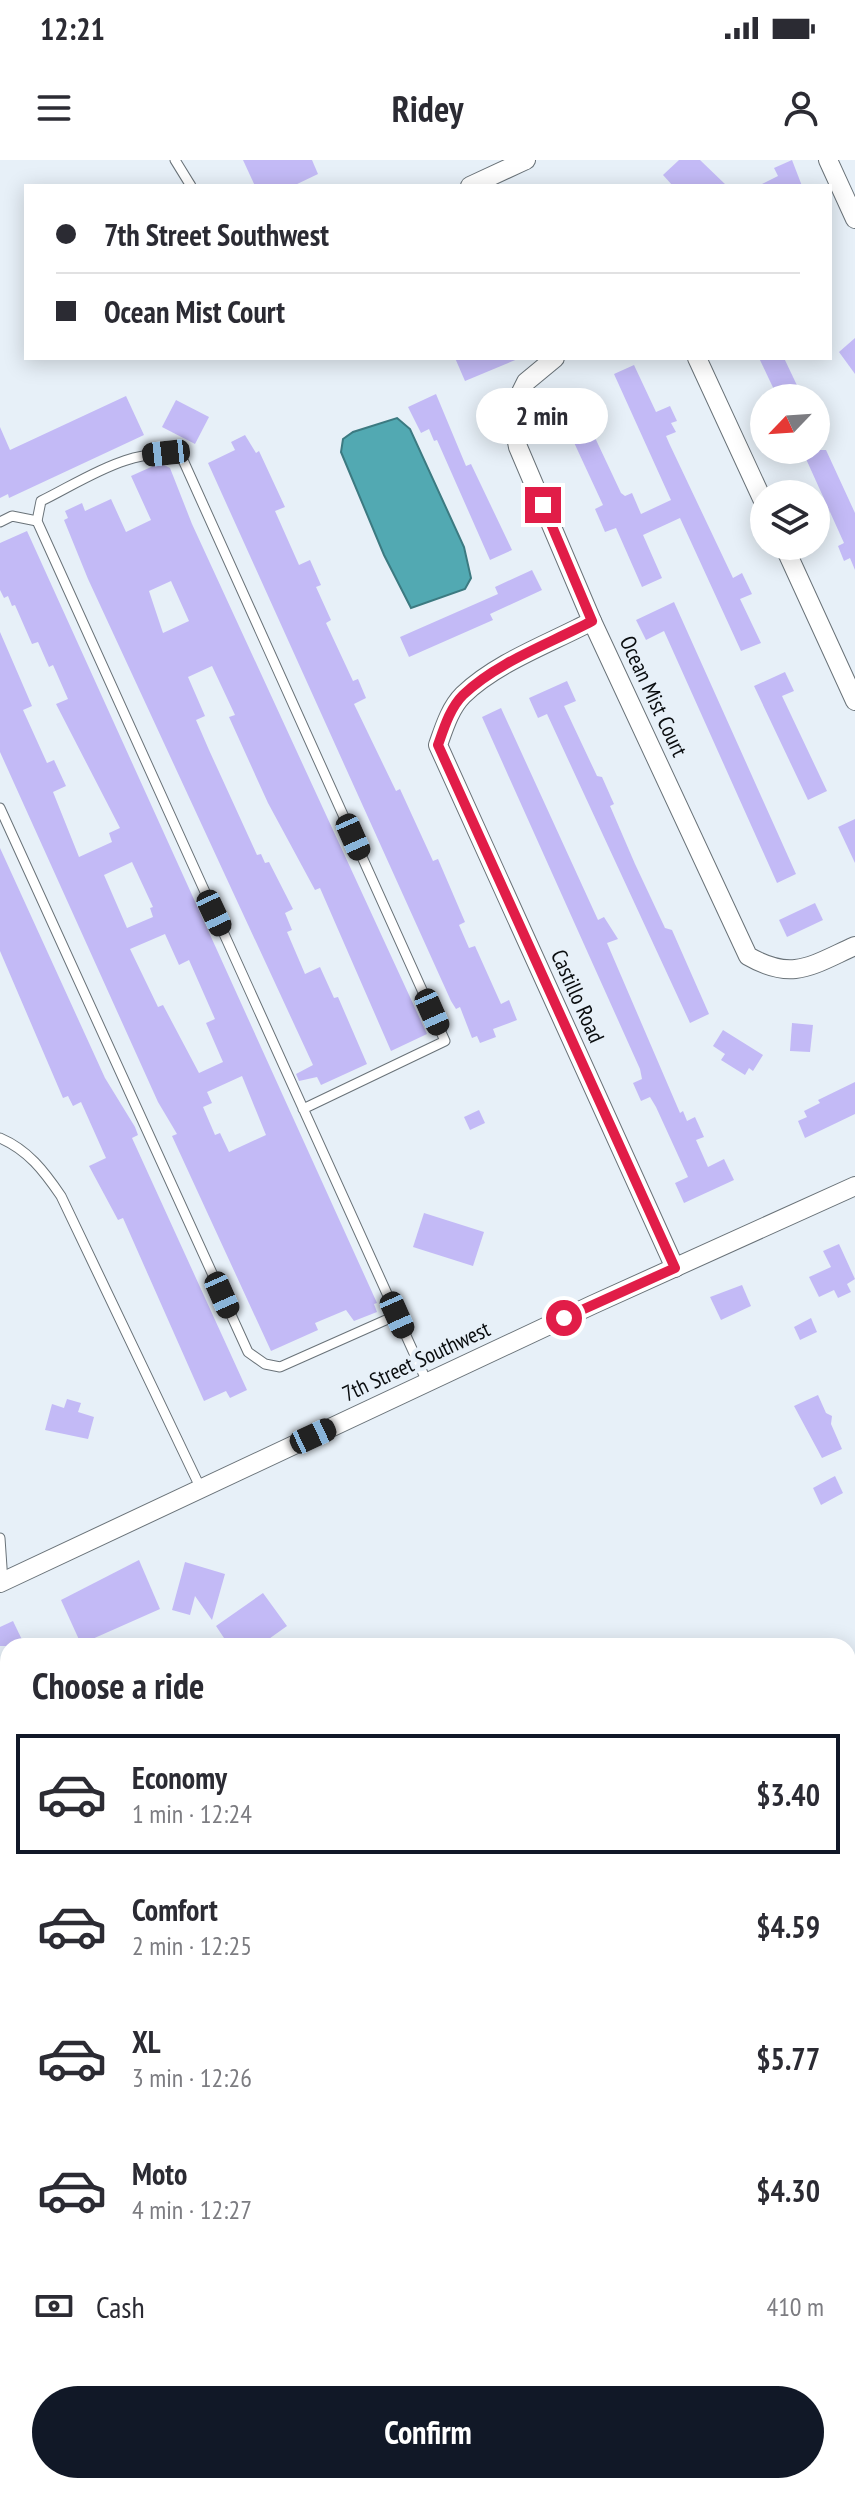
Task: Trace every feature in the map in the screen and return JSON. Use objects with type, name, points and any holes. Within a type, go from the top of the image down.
[{"type":"street","points":[[474,184],[526,160]]},
{"type":"street","points":[[828,160],[855,219]]},
{"type":"street","name":"Ocean Mist Court","points":[[553,360],[526,382],[511,412],[518,447],[592,621],[748,956],[771,969],[800,970],[855,946]]},
{"type":"street","points":[[698,360],[753,480]]},
{"type":"street","points":[[790,560],[855,701]]},
{"type":"street","name":"Castillo Road","points":[[592,621],[507,666],[462,696],[448,717],[438,745],[675,1268]]},
{"type":"street","name":"7th Street Southwest","points":[[1,1583],[427,1382],[855,1186]]},
{"type":"lane","points":[[175,160],[190,184]]},
{"type":"lane","points":[[303,1109],[445,1041],[183,460],[166,453],[144,455],[41,501],[37,521],[303,1109],[397,1315],[427,1382]]},
{"type":"lane","points":[[0,522],[12,516],[37,521]]},
{"type":"lane","points":[[0,808],[248,1352],[265,1364],[280,1367],[397,1315]]},
{"type":"lane","points":[[0,1138],[19,1146],[43,1169],[61,1196],[201,1489]]},
{"type":"lane","points":[[0,1538],[1,1583]]},
{"type":"water","points":[[397,418],[410,429],[464,547],[471,578],[465,589],[411,608],[384,555],[341,452],[343,439],[353,432]]},
{"type":"building","points":[[243,160],[312,160],[318,174],[297,184],[254,184]]},
{"type":"building","points":[[679,160],[700,160],[725,184],[671,184],[663,175]]},
{"type":"building","points":[[792,160],[801,184],[762,184],[778,176],[774,168]]},
{"type":"building","points":[[855,338],[855,374],[839,352]]},
{"type":"building","points":[[456,360],[515,360],[465,381]]},
{"type":"building","points":[[760,360],[785,360],[796,384],[771,384]]},
{"type":"building","points":[[634,365],[656,412],[670,406],[677,421],[671,423],[676,432],[666,436],[733,578],[742,573],[752,594],[740,599],[761,643],[741,651],[680,518],[643,535],[662,578],[642,587],[616,528],[605,532],[595,509],[603,505],[571,436],[562,440],[553,420],[585,405],[594,425],[590,427],[621,493],[625,496],[632,493],[641,514],[671,500],[614,374]]},
{"type":"building","points":[[436,394],[466,466],[471,464],[512,550],[490,560],[437,440],[434,441],[429,429],[421,433],[408,407]]},
{"type":"building","points":[[126,396],[144,435],[9,498],[8,494],[0,498],[0,427],[10,450]]},
{"type":"building","points":[[176,400],[209,417],[195,444],[162,427]]},
{"type":"building","points":[[245,435],[256,453],[259,451],[285,507],[275,511],[299,565],[310,560],[321,585],[316,587],[331,620],[326,623],[353,681],[358,679],[366,698],[354,704],[396,791],[400,789],[433,861],[438,859],[465,922],[459,925],[469,948],[475,946],[501,1004],[509,1000],[517,1020],[493,1029],[496,1037],[480,1043],[477,1036],[472,1038],[460,1007],[456,1009],[451,1001],[208,463],[235,450],[231,442]]},
{"type":"building","points":[[830,459],[855,513],[855,570],[850,558],[844,561],[838,546],[844,543],[830,512],[830,480],[816,480],[808,464],[830,464]]},
{"type":"building","points":[[160,463],[170,468],[192,524],[427,1034],[391,1051],[320,888],[315,890],[268,803],[229,717],[235,715],[212,666],[188,677],[205,716],[196,720],[209,750],[257,855],[261,854],[265,863],[269,862],[293,909],[285,913],[292,930],[287,932],[305,974],[320,967],[334,998],[338,997],[367,1064],[321,1085],[317,1077],[299,1081],[296,1074],[313,1065],[88,579],[64,520],[68,518],[65,511],[82,503],[85,511],[111,499],[126,532],[151,520],[131,476]],"holes":[[[171,581],[189,621],[163,633],[149,591]]]},
{"type":"building","points":[[27,531],[377,1303],[374,1304],[377,1312],[354,1321],[346,1310],[315,1323],[318,1330],[271,1351],[172,1136],[177,1134],[158,1102],[0,752],[0,632],[32,706],[23,710],[47,763],[54,760],[66,786],[53,792],[79,857],[112,842],[109,833],[120,828],[56,704],[68,699],[53,665],[49,667],[38,642],[32,644],[15,605],[12,606],[8,596],[4,598],[0,590],[0,543]],"holes":[[[132,862],[153,907],[150,908],[153,917],[127,928],[104,875]],[[165,934],[179,965],[189,960],[215,1019],[206,1023],[223,1062],[199,1073],[163,1005],[158,1007],[130,949]],[[242,1076],[266,1135],[229,1152],[220,1133],[215,1135],[203,1107],[212,1103],[207,1092]]]},
{"type":"building","points":[[532,570],[542,590],[490,614],[493,620],[409,657],[400,637],[498,594],[495,587]]},
{"type":"building","points":[[674,602],[796,874],[777,883],[664,631],[646,640],[636,620]]},
{"type":"building","points":[[785,672],[794,691],[782,696],[827,791],[808,800],[754,686]]},
{"type":"building","points":[[567,681],[576,701],[564,706],[597,776],[602,777],[614,804],[610,806],[635,864],[665,928],[672,930],[709,1014],[690,1023],[547,714],[538,718],[529,698]]},
{"type":"building","points":[[501,708],[598,920],[604,917],[618,939],[607,943],[680,1113],[683,1111],[687,1121],[695,1117],[704,1137],[696,1140],[708,1167],[724,1159],[734,1180],[684,1203],[675,1183],[688,1177],[650,1097],[641,1101],[633,1083],[642,1079],[640,1069],[482,717]]},
{"type":"building","points":[[855,819],[855,863],[838,827]]},
{"type":"building","points":[[0,848],[105,1078],[135,1127],[138,1135],[132,1138],[247,1390],[230,1398],[226,1391],[204,1401],[123,1218],[118,1220],[89,1166],[106,1158],[81,1102],[73,1106],[68,1096],[63,1098],[0,951]]},
{"type":"building","points":[[815,903],[823,920],[787,937],[779,920]]},
{"type":"building","points":[[792,1023],[813,1025],[810,1052],[790,1051]]},
{"type":"building","points":[[723,1030],[763,1055],[753,1071],[749,1068],[745,1075],[721,1060],[725,1054],[713,1046]]},
{"type":"building","points":[[855,1082],[855,1114],[805,1138],[798,1121],[807,1117],[804,1111],[820,1103],[818,1100]]},
{"type":"building","points":[[479,1110],[485,1123],[470,1130],[464,1117]]},
{"type":"building","points":[[424,1213],[484,1232],[473,1266],[413,1247]]},
{"type":"building","points":[[839,1244],[855,1279],[847,1284],[851,1292],[838,1298],[834,1290],[819,1297],[809,1277],[831,1267],[823,1251]]},
{"type":"building","points":[[742,1285],[751,1306],[721,1320],[710,1297]]},
{"type":"building","points":[[811,1318],[817,1332],[800,1340],[794,1327]]},
{"type":"building","points":[[818,1395],[826,1413],[832,1416],[831,1424],[842,1449],[822,1458],[794,1406]]},
{"type":"building","points":[[67,1399],[81,1403],[78,1412],[94,1417],[88,1439],[45,1430],[52,1404],[64,1408]]},
{"type":"building","points":[[835,1476],[843,1493],[821,1505],[813,1488]]},
{"type":"building","points":[[139,1560],[160,1609],[95,1638],[78,1638],[61,1600]]},
{"type":"building","points":[[185,1562],[225,1574],[212,1620],[195,1596],[190,1615],[172,1610]]},
{"type":"building","points":[[263,1593],[287,1626],[270,1638],[224,1638],[216,1626]]},
{"type":"building","points":[[13,1621],[21,1638],[0,1638],[0,1627]]},
{"type":"route","points":[[543,505],[592,621],[507,666],[462,696],[448,717],[438,745],[675,1268],[564,1318]]}]
